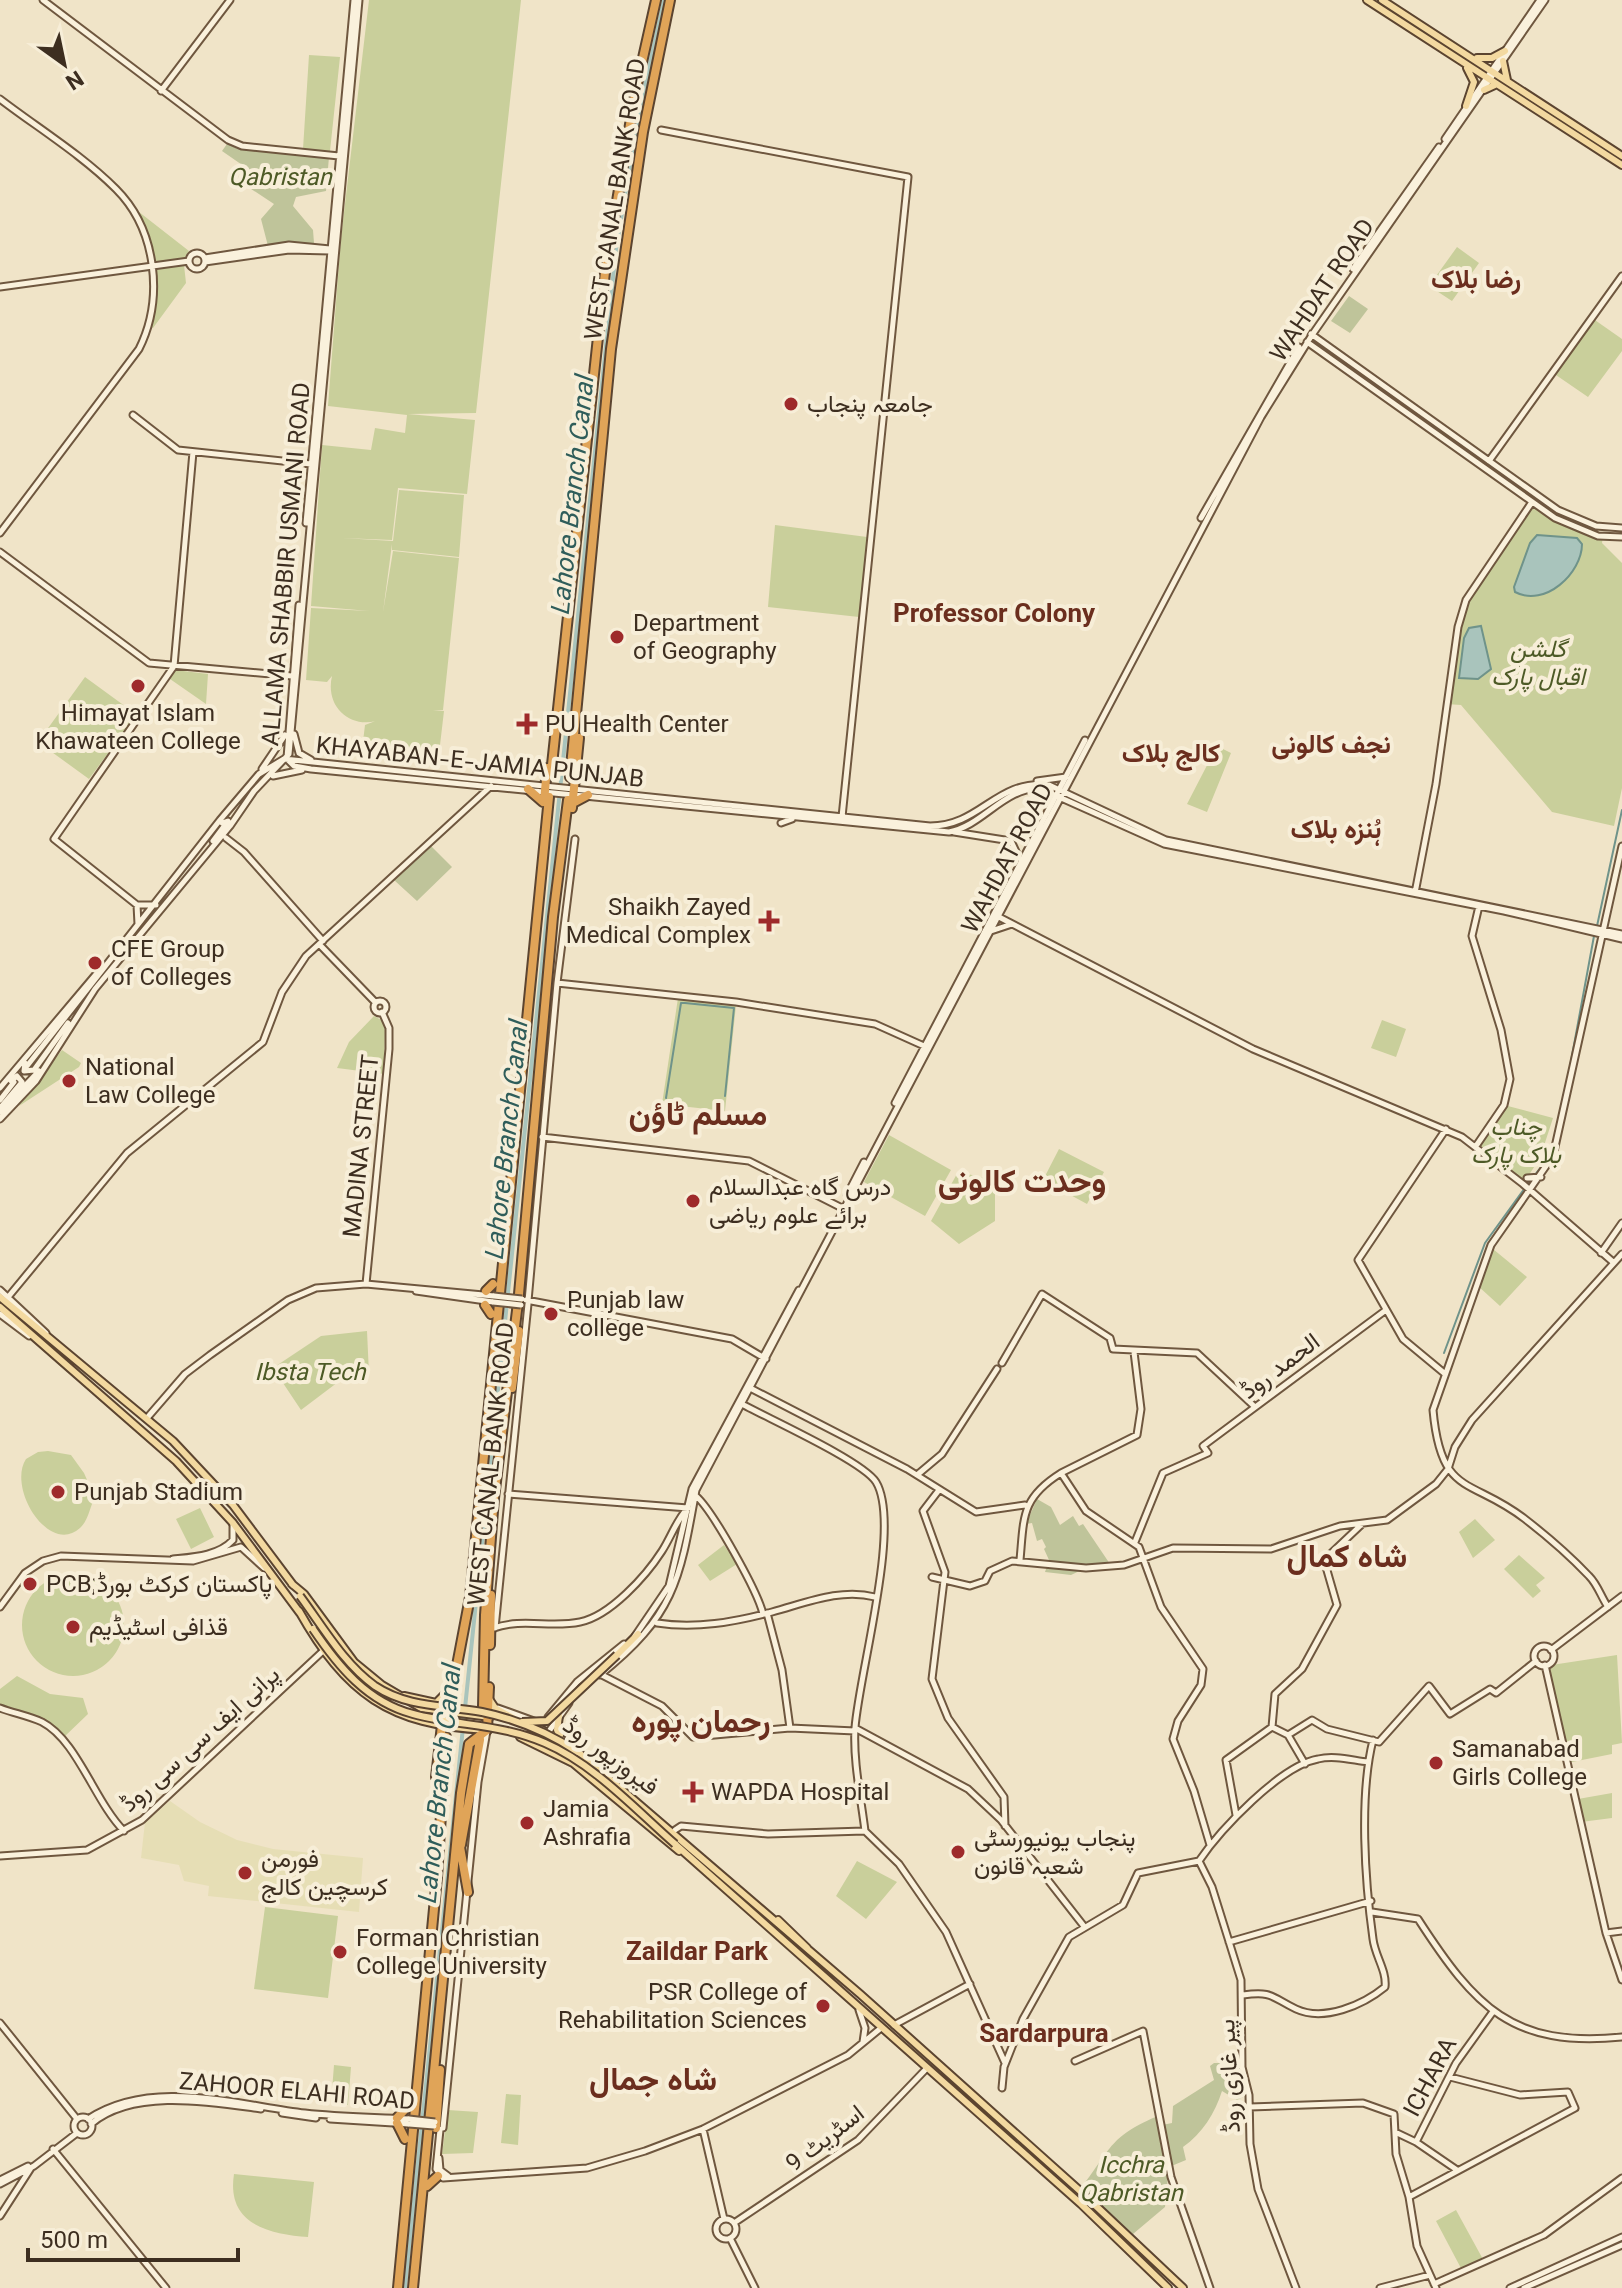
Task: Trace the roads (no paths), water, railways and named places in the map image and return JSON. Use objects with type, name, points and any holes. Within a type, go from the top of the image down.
[{"type":"highway","points":[[398,2288],[432,1917],[442,1738],[436,1724],[448,1698],[470,1597],[498,1290],[536,941],[548,774],[561,660],[567,645],[605,272],[629,129],[656,0]]},
{"type":"highway","name":"WEST CANAL BANK ROAD","points":[[530,1156],[552,935],[574,791],[581,644],[625,238],[670,0]]},
{"type":"highway","points":[[528,787],[548,774]]},
{"type":"highway","points":[[528,787],[548,793]]},
{"type":"highway","points":[[501,1444],[509,1412],[524,1302],[532,1171],[530,1156]]},
{"type":"highway","points":[[489,1704],[489,1570],[519,1294],[530,1156]]},
{"type":"highway","points":[[486,1442],[484,1418],[491,1296],[514,1158]]},
{"type":"highway","points":[[469,1744],[487,1730],[493,1629],[489,1570]]},
{"type":"highway","points":[[413,2288],[471,1728]]},
{"type":"highway","points":[[454,1877],[480,1740]]},
{"type":"highway","points":[[460,1847],[468,1892]]},
{"type":"highway","points":[[403,2232],[408,2106],[427,1980]]},
{"type":"highway","points":[[417,2234],[434,2182],[442,2005]]},
{"type":"highway","points":[[405,2139],[397,2120],[408,2106]]},
{"type":"main road","points":[[1367,0],[1622,165]]},
{"type":"main road","points":[[1382,0],[1622,156]]},
{"type":"main road","points":[[1463,52],[1484,59],[1505,51]]},
{"type":"main road","points":[[1459,59],[1474,82],[1466,106]]},
{"type":"main road","points":[[1503,61],[1507,80]]},
{"type":"main road","points":[[1482,92],[1491,81]]},
{"type":"main road","points":[[0,1297],[22,1321]]},
{"type":"main road","points":[[0,1307],[22,1321]]},
{"type":"main road","name":"فیروزپور روڈ","points":[[22,1321],[46,1334],[147,1418],[212,1480],[353,1666],[385,1691],[430,1706],[487,1713],[514,1720],[549,1734],[595,1765],[1090,2199],[1183,2288]]},
{"type":"main road","name":"فیروزپور روڈ","points":[[22,1321],[158,1443],[233,1523],[350,1677],[384,1702],[411,1714],[491,1726],[549,1745],[589,1770],[682,1853]]},
{"type":"main road","name":"فیروزپور روڈ","points":[[292,1584],[304,1594],[354,1662],[425,1709],[538,1724],[586,1754],[802,1940],[812,1954]]},
{"type":"main road","name":"فیروزپور روڈ","points":[[299,1611],[323,1651],[351,1685],[395,1714],[436,1724],[487,1730],[532,1741],[560,1754],[682,1853],[927,2068],[1081,2204],[1168,2288]]},
{"type":"main road","points":[[489,1704],[514,1720],[547,1721],[574,1691],[638,1634]]},
{"type":"main road","points":[[395,1714],[410,1710],[406,1698],[439,1703],[448,1698]]},
{"type":"main road","points":[[559,1716],[557,1730],[564,1740],[557,1744],[560,1754]]},
{"type":"main road","points":[[1081,2204],[1109,2226],[1110,2221],[1090,2199]]},
{"type":"main road","points":[[1141,2260],[1111,2228],[1115,2226],[1146,2253]]},
{"type":"street","points":[[43,0],[161,91],[238,145],[339,156]]},
{"type":"street","points":[[161,91],[230,0]]},
{"type":"street","name":"ALLAMA SHABBIR USMANI ROAD","points":[[290,730],[329,250],[356,0]]},
{"type":"street","name":"ALLAMA SHABBIR USMANI ROAD","points":[[287,759],[356,0]]},
{"type":"street","name":"WAHDAT ROAD","points":[[1310,334],[1466,106],[1491,81],[1505,51],[1543,0]]},
{"type":"street","name":"WAHDAT ROAD","points":[[1494,71],[1543,0]]},
{"type":"street","name":"WAHDAT ROAD","points":[[1060,793],[1222,479],[1305,341],[1479,103],[1482,92]]},
{"type":"street","points":[[0,99],[116,190],[136,217],[153,266],[151,314],[139,349],[0,533]]},
{"type":"street","points":[[661,130],[908,177],[842,817]]},
{"type":"street","points":[[333,278],[329,250],[339,209]]},
{"type":"street","points":[[189,261],[197,269],[205,260],[289,250],[329,250]]},
{"type":"street","points":[[0,287],[189,261],[196,253],[205,260]]},
{"type":"street","points":[[1489,461],[1622,276]]},
{"type":"street","points":[[1310,334],[1551,505],[1596,526],[1622,528]]},
{"type":"street","points":[[1305,341],[1546,512],[1598,536],[1622,537]]},
{"type":"street","points":[[1372,388],[1377,381]]},
{"type":"street","points":[[133,415],[177,449],[311,464]]},
{"type":"street","points":[[1425,426],[1430,418]]},
{"type":"street","points":[[156,905],[137,905],[54,839],[174,666],[193,452]]},
{"type":"street","points":[[1415,892],[1436,784],[1458,627],[1466,600],[1532,502]]},
{"type":"street","points":[[1546,512],[1551,505]]},
{"type":"street","points":[[0,552],[149,663],[292,676]]},
{"type":"street","name":"WAHDAT ROAD","points":[[843,1208],[924,1046],[1082,754],[1108,699]]},
{"type":"street","points":[[290,730],[299,753],[314,762]]},
{"type":"street","points":[[200,854],[290,730]]},
{"type":"street","points":[[1072,796],[1069,787],[1082,754]]},
{"type":"street","points":[[259,774],[275,762],[287,759]]},
{"type":"street","points":[[27,1066],[156,905],[287,759]]},
{"type":"street","name":"KHAYABAN-E-JAMIA PUNJAB","points":[[287,759],[528,787],[548,793],[574,791],[780,816],[842,817],[950,829]]},
{"type":"street","name":"KHAYABAN-E-JAMIA PUNJAB","points":[[287,759],[294,766],[311,769],[528,787]]},
{"type":"street","points":[[265,780],[282,772],[311,769]]},
{"type":"street","points":[[950,829],[978,812],[1000,793],[1028,783],[1066,777]]},
{"type":"street","points":[[1028,783],[1072,796],[1127,827]]},
{"type":"street","points":[[476,785],[482,793]]},
{"type":"street","points":[[9,1296],[127,1153],[263,1042],[286,985],[321,942],[491,785]]},
{"type":"street","points":[[950,829],[1020,791],[1034,789],[1060,793],[1164,844],[1598,931]]},
{"type":"street","name":"KHAYABAN-E-JAMIA PUNJAB","points":[[574,791],[780,816],[950,829]]},
{"type":"street","points":[[62,1015],[23,1066],[24,1071],[34,1070],[227,820],[200,854]]},
{"type":"street","points":[[950,829],[1011,841],[1019,852],[1021,864]]},
{"type":"street","points":[[226,838],[244,852],[321,942]]},
{"type":"street","name":"WEST CANAL BANK ROAD","points":[[493,1629],[557,983],[575,839]]},
{"type":"street","points":[[1608,1607],[1589,1576],[1526,1519],[1467,1487],[1448,1469],[1436,1439],[1433,1410],[1491,1245],[1531,1182],[1549,1165],[1563,1121],[1598,931],[1622,850]]},
{"type":"street","points":[[1415,892],[1622,936]]},
{"type":"street","points":[[137,905],[138,927]]},
{"type":"street","points":[[1476,1146],[1504,1105],[1510,1079],[1501,1030],[1472,936],[1479,906]]},
{"type":"street","points":[[995,915],[1253,1049],[1446,1129],[1531,1182],[1613,1262]]},
{"type":"street","name":"WAHDAT ROAD","points":[[540,1745],[559,1716],[600,1674],[640,1642],[656,1622],[680,1575],[690,1508],[695,1495],[988,934],[995,915]]},
{"type":"street","points":[[988,934],[1002,925],[1013,924]]},
{"type":"street","name":"MADINA STREET","points":[[321,942],[375,1002],[374,1010],[382,1012],[389,1028],[366,1284]]},
{"type":"street","points":[[0,1091],[113,958]]},
{"type":"street","points":[[557,983],[736,1002],[875,1024],[924,1046]]},
{"type":"street","points":[[0,1119],[32,1086],[81,1007]]},
{"type":"street","points":[[0,1110],[45,1064]]},
{"type":"street","points":[[0,1091],[12,1079],[20,1077],[21,1084],[0,1110]]},
{"type":"street","points":[[0,1100],[14,1082]]},
{"type":"street","points":[[1444,1373],[1403,1339],[1358,1260],[1446,1129]]},
{"type":"street","points":[[532,1136],[749,1161],[843,1208]]},
{"type":"street","points":[[1601,1253],[1622,1223]]},
{"type":"street","points":[[932,1577],[976,1585],[985,1581],[990,1571],[1020,1560],[1086,1568],[1124,1565],[1173,1548],[1271,1549],[1340,1526],[1387,1520],[1407,1509],[1448,1469],[1455,1447],[1472,1420],[1622,1254]]},
{"type":"street","points":[[147,1418],[185,1374],[288,1300],[326,1286],[366,1284],[491,1296],[594,1311],[732,1339],[765,1358]]},
{"type":"street","name":"فیروزپور روڈ","points":[[0,1290],[39,1323],[46,1334]]},
{"type":"street","points":[[1002,1363],[1042,1294],[1110,1338],[1113,1349],[1197,1353],[1255,1407]]},
{"type":"street","name":"الحمد روڈ","points":[[1135,1542],[1163,1473],[1208,1453],[1203,1446],[1386,1310]]},
{"type":"street","name":"فیروزپور روڈ","points":[[0,1314],[57,1354]]},
{"type":"street","points":[[1020,1560],[1025,1505],[1043,1485],[1137,1435],[1141,1409],[1134,1352]]},
{"type":"street","name":"WAHDAT ROAD","points":[[532,1741],[538,1724],[577,1682],[638,1634],[669,1586],[697,1479],[752,1389],[765,1358]]},
{"type":"street","points":[[917,1475],[942,1454],[997,1369]]},
{"type":"street","points":[[752,1389],[917,1475],[976,1512],[1025,1505]]},
{"type":"street","points":[[741,1404],[854,1464],[876,1482],[885,1522],[855,1729],[865,1831],[899,1864],[927,1901],[970,1984],[1005,2063]]},
{"type":"street","points":[[1061,1473],[1086,1511],[1135,1542],[1161,1607],[1203,1669],[1201,1685],[1178,1721],[1173,1739],[1210,1845]]},
{"type":"street","points":[[939,1490],[923,1511],[945,1572],[932,1679],[948,1718],[1004,1797],[1005,1826]]},
{"type":"street","points":[[493,1629],[575,1623],[593,1617],[627,1591],[660,1554],[690,1508],[508,1494]]},
{"type":"street","points":[[695,1495],[713,1514],[759,1596],[782,1670],[790,1728]]},
{"type":"street","points":[[220,1552],[233,1540],[233,1523]]},
{"type":"street","points":[[1236,1815],[1226,1760],[1272,1727],[1275,1694],[1302,1669],[1337,1605],[1324,1560],[1361,1525]]},
{"type":"street","points":[[0,1607],[25,1573],[54,1558],[164,1560],[244,1547],[272,1575]]},
{"type":"street","points":[[656,1622],[706,1626],[828,1597],[858,1592],[875,1597]]},
{"type":"street","points":[[1551,1650],[1622,1596]]},
{"type":"street","points":[[1288,1735],[1312,1720],[1327,1729],[1379,1742],[1429,1686],[1450,1714],[1490,1689],[1496,1693],[1536,1661],[1538,1648],[1546,1646],[1551,1650],[1552,1660],[1545,1665]]},
{"type":"street","name":"پرانی ایف سی سی روڈ","points":[[0,1856],[87,1850],[124,1831],[172,1795],[323,1651]]},
{"type":"street","points":[[1536,1661],[1545,1665]]},
{"type":"street","points":[[1545,1665],[1606,1933],[1622,1980]]},
{"type":"street","points":[[600,1674],[657,1704],[693,1737],[790,1728],[855,1729],[954,1779],[1005,1826],[1083,1925]]},
{"type":"street","points":[[489,1704],[538,1724]]},
{"type":"street","points":[[0,1708],[43,1722],[56,1733],[108,1815],[124,1831]]},
{"type":"street","points":[[1272,1727],[1288,1735],[1305,1764]]},
{"type":"street","points":[[487,1730],[478,1782],[461,1969],[438,2124],[434,2182],[587,2168],[703,2129],[848,2055],[881,2028]]},
{"type":"street","points":[[1243,1995],[1266,1992],[1296,2009],[1330,2013],[1372,1998],[1385,1987],[1386,1981],[1373,1941],[1363,1817],[1373,1740]]},
{"type":"street","points":[[1002,2088],[1005,2063],[1032,1999],[1069,1937],[1083,1925],[1123,1905],[1138,1873],[1199,1861],[1236,1815],[1305,1764],[1331,1757],[1368,1762]]},
{"type":"street","points":[[675,1830],[681,1826],[807,1835],[865,1831]]},
{"type":"street","name":"پیر غازی روڈ","points":[[1199,1861],[1212,1887],[1243,1995],[1242,2067],[1250,2107],[1250,2144],[1258,2189],[1273,2235],[1296,2288]]},
{"type":"street","points":[[1229,1942],[1371,1901]]},
{"type":"street","points":[[1372,1912],[1418,1919],[1440,1952],[1492,2013],[1551,2038],[1622,2037]]},
{"type":"street","points":[[1606,1933],[1622,1931]]},
{"type":"street","points":[[894,2025],[970,1984]]},
{"type":"street","points":[[859,2009],[865,2028],[862,2043]]},
{"type":"street","name":"ICHARA","points":[[1395,2132],[1416,2142],[1469,2043],[1492,2013]]},
{"type":"street","points":[[0,2023],[77,2119],[90,2122]]},
{"type":"street","points":[[1075,2061],[1143,2031],[1171,2177],[1210,2288]]},
{"type":"street","name":"اسٹریٹ 9","points":[[734,2223],[858,2140],[927,2068]]},
{"type":"street","points":[[1409,2197],[1575,2108],[1568,2092],[1520,2095],[1450,2077]]},
{"type":"street","name":"ZAHOOR ELAHI ROAD","points":[[76,2132],[88,2134],[90,2122],[115,2110],[164,2102],[438,2124],[439,2168],[444,2174],[456,2178]]},
{"type":"street","name":"ICHARA","points":[[1250,2107],[1363,2103],[1394,2114],[1396,2157],[1409,2197],[1417,2246],[1435,2286]]},
{"type":"street","points":[[0,2182],[31,2168],[76,2132],[77,2119]]},
{"type":"street","points":[[703,2129],[724,2219]]},
{"type":"street","points":[[1416,2142],[1457,2170]]},
{"type":"street","points":[[0,2182],[54,2150]]},
{"type":"street","points":[[54,2150],[166,2288]]},
{"type":"street","points":[[0,2216],[31,2168]]},
{"type":"street","points":[[1435,2286],[1544,2235],[1622,2178]]},
{"type":"street","points":[[724,2219],[734,2223],[736,2230],[730,2238]]},
{"type":"street","points":[[724,2219],[719,2222],[717,2231],[722,2238],[730,2238]]},
{"type":"street","points":[[1524,2288],[1622,2237]]},
{"type":"street","points":[[730,2238],[755,2288]]},
{"type":"street","points":[[1510,2288],[1575,2259],[1621,2245]]},
{"type":"street","points":[[1380,2288],[1430,2275]]},
{"type":"water","points":[[1537,535],[1577,538],[1582,544],[1576,566],[1560,585],[1538,595],[1526,596],[1515,592],[1514,587],[1530,543]]},
{"type":"water","points":[[1481,626],[1491,669],[1478,679],[1459,678],[1464,638],[1469,628]]},
{"type":"waterway","name":"Lahore Branch Canal","points":[[405,2288],[616,249],[638,118],[664,0]]},
{"type":"waterway","points":[[1597,926],[1622,810]]},
{"type":"waterway","points":[[1567,1083],[1594,936]]},
{"type":"waterway","points":[[666,1098],[681,1003],[734,1008],[725,1096]]},
{"type":"waterway","points":[[1534,1176],[1548,1158],[1554,1140]]},
{"type":"waterway","points":[[1444,1353],[1485,1243],[1530,1181]]},
{"type":"waterway","points":[[1518,2288],[1622,2241]]},
{"type":"place","name":"جامعہ پنجاب","points":[[791,404]]},
{"type":"place","name":"Department of Geography","points":[[617,637]]},
{"type":"place","name":"Himayat Islam Khawateen College","points":[[138,686]]},
{"type":"place","name":"PU Health Center","points":[[527,724]]},
{"type":"place","name":"Shaikh Zayed Medical Complex","points":[[769,921]]},
{"type":"place","name":"CFE Group of Colleges","points":[[95,963]]},
{"type":"place","name":"National Law College","points":[[69,1081]]},
{"type":"place","name":"درس گاہ عبدالسلام برائے علوم ریاضی","points":[[693,1201]]},
{"type":"place","name":"Punjab law college","points":[[551,1314]]},
{"type":"place","name":"Punjab Stadium","points":[[58,1492]]},
{"type":"place","name":"PCB;پاکستان کرکٹ بورڈ","points":[[30,1584]]},
{"type":"place","name":"قذافی اسٹیڈیم","points":[[73,1627]]},
{"type":"place","name":"Samanabad Girls College","points":[[1436,1763]]},
{"type":"place","name":"WAPDA Hospital","points":[[693,1792]]},
{"type":"place","name":"Jamia Ashrafia","points":[[527,1823]]},
{"type":"place","name":"پنجاب یونیورسٹی شعبہ قانون","points":[[958,1852]]},
{"type":"place","name":"فورمن کرسچین کالج","points":[[245,1873]]},
{"type":"place","name":"Forman Christian College University","points":[[340,1952]]},
{"type":"place","name":"PSR College of Rehabilitation Sciences","points":[[823,2006]]},
{"type":"district","name":"رضا بلاک","points":[[1476,279]]},
{"type":"district","name":"Professor Colony","points":[[994,613]]},
{"type":"district","name":"نجف کالونی","points":[[1331,744]]},
{"type":"district","name":"کالج بلاک","points":[[1171,753]]},
{"type":"district","name":"ہُنزہ بلاک","points":[[1336,829]]},
{"type":"district","name":"مسلم ٹاؤن","points":[[698,1114]]},
{"type":"district","name":"وحدت کالونی","points":[[1022,1181]]},
{"type":"district","name":"شاہ کمال","points":[[1347,1556]]},
{"type":"district","name":"رحمان پورہ","points":[[701,1721]]},
{"type":"district","name":"Zaildar Park","points":[[697,1951]]},
{"type":"district","name":"Sardarpura","points":[[1044,2033]]},
{"type":"district","name":"شاہ جمال","points":[[653,2079]]},
{"type":"park label","name":"Qabristan","points":[[280,177]]},
{"type":"park label","name":"گلشنِ اقبال پارک","points":[[1538,663]]},
{"type":"park label","name":"چناب بلاک پارک","points":[[1516,1141]]},
{"type":"park label","name":"Ibsta Tech","points":[[310,1372]]},
{"type":"park label","name":"Icchra Qabristan","points":[[1131,2179]]}]
